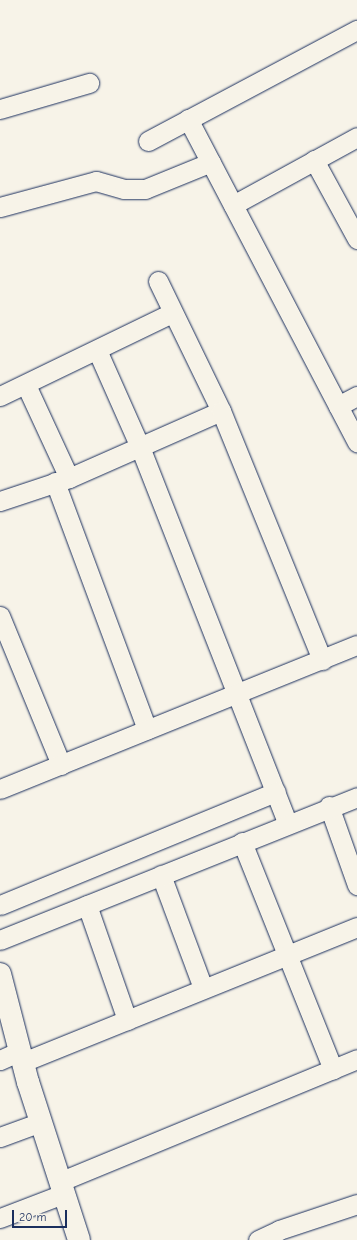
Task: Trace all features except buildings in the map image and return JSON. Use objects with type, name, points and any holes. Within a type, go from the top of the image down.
[{"type":"street","points":[[148,141],[357,30]]},
{"type":"street","points":[[0,109],[89,83]]},
{"type":"street","points":[[188,119],[357,442]]},
{"type":"street","points":[[233,205],[357,137]]},
{"type":"street","points":[[314,160],[357,239]]},
{"type":"street","points":[[0,207],[96,181],[124,189],[145,189],[211,162]]},
{"type":"street","points":[[158,281],[172,313],[221,411],[322,660]]},
{"type":"street","points":[[0,396],[26,385],[172,313]]},
{"type":"street","points":[[97,350],[140,448],[287,823]]},
{"type":"street","points":[[26,385],[62,480],[147,729]]},
{"type":"street","points":[[338,406],[357,396]]},
{"type":"street","points":[[0,501],[62,480],[140,448],[221,411]]},
{"type":"street","points":[[0,616],[61,765]]},
{"type":"street","points":[[0,789],[357,645]]},
{"type":"street","points":[[0,906],[276,792]]},
{"type":"street","points":[[0,940],[329,806],[357,797]]},
{"type":"street","points":[[329,806],[357,885]]},
{"type":"street","points":[[242,842],[333,1070]]},
{"type":"street","points":[[161,875],[203,988]]},
{"type":"street","points":[[87,905],[127,1020]]},
{"type":"street","points":[[0,1060],[21,1056],[127,1020],[357,927]]},
{"type":"street","points":[[2,986],[40,1122],[79,1240]]},
{"type":"street","points":[[0,1218],[61,1188],[357,1059]]},
{"type":"street","points":[[0,1137],[40,1122]]},
{"type":"street","points":[[258,1240],[279,1230],[357,1204]]}]
